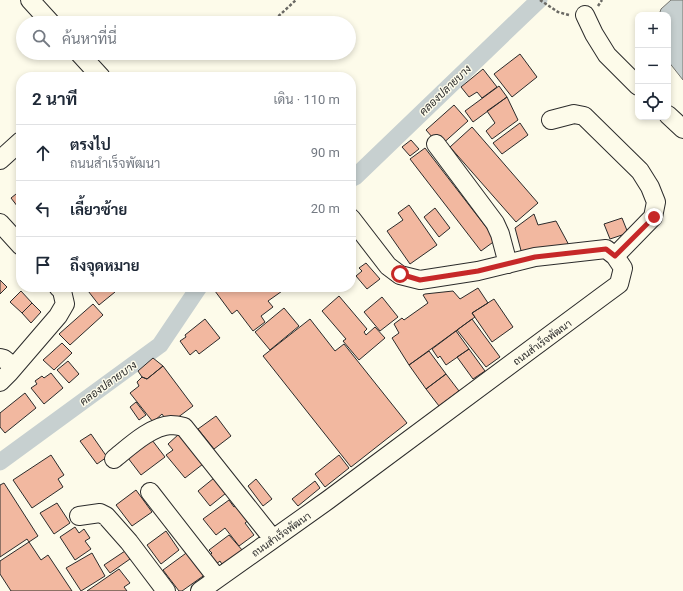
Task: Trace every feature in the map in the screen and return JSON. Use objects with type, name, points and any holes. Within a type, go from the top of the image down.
[{"type":"street","points":[[30,0],[45,16]]},
{"type":"street","points":[[585,15],[606,55],[636,84]]},
{"type":"street","points":[[83,60],[93,72]]},
{"type":"street","points":[[356,224],[388,266],[400,274],[420,280],[478,271],[535,257],[606,249],[615,256],[654,217],[656,202],[650,186],[640,171],[584,116],[574,114],[550,120]]},
{"type":"street","points":[[671,118],[683,130]]},
{"type":"street","points":[[436,144],[496,223],[508,264]]},
{"type":"street","points":[[0,160],[16,146]]},
{"type":"street","points":[[0,222],[16,240]]},
{"type":"street","name":"ถนนสำเร็จพัฒนา","points":[[200,591],[341,490],[619,284],[623,268],[615,256]]},
{"type":"street","points":[[0,382],[7,363],[58,316],[65,304],[62,292]]},
{"type":"street","points":[[114,459],[139,439],[156,429],[171,425],[184,427],[273,539]]},
{"type":"street","points":[[150,492],[217,578]]},
{"type":"street","points":[[79,516],[100,513],[106,516],[129,542],[166,591]]},
{"type":"path","points":[[279,16],[296,0]]},
{"type":"path","points":[[540,0],[544,4]]},
{"type":"shaded area","points":[[671,0],[683,0],[683,80],[671,65],[671,12],[660,12],[661,9]]},
{"type":"building","points":[[520,54],[537,77],[512,97],[494,74]]},
{"type":"building","points":[[483,69],[497,87],[482,98],[477,92],[469,97],[461,87]]},
{"type":"building","points":[[499,86],[507,97],[473,122],[465,111]]},
{"type":"building","points":[[507,97],[518,120],[492,139],[486,131],[495,123],[487,111]]},
{"type":"building","points":[[454,105],[468,121],[440,146],[426,130]]},
{"type":"building","points":[[520,123],[528,135],[502,154],[493,143]]},
{"type":"building","points":[[472,127],[538,203],[516,222],[450,147]]},
{"type":"building","points":[[411,140],[419,149],[410,156],[402,147]]},
{"type":"building","points":[[425,148],[496,240],[481,251],[410,159]]},
{"type":"building","points":[[16,194],[16,204],[11,198]]},
{"type":"building","points":[[409,205],[437,245],[410,264],[387,231],[403,220],[398,213]]},
{"type":"building","points":[[435,208],[450,228],[439,237],[424,217]]},
{"type":"building","points":[[534,214],[538,225],[556,221],[570,247],[523,258],[515,228]]},
{"type":"building","points":[[622,218],[628,233],[610,239],[604,224]]},
{"type":"building","points":[[366,263],[380,279],[367,289],[356,276],[362,271],[359,268]]},
{"type":"building","points":[[0,280],[7,287],[0,294]]},
{"type":"building","points":[[478,288],[488,303],[472,313],[475,317],[409,365],[392,338],[399,333],[394,324],[402,318],[404,320],[428,303],[423,295],[425,294],[453,291],[460,299]]},
{"type":"building","points":[[20,292],[22,292],[32,303],[22,313],[10,302]]},
{"type":"building","points":[[89,292],[115,292],[99,305]]},
{"type":"building","points":[[216,292],[281,292],[268,301],[273,307],[261,316],[265,322],[253,331],[237,310],[232,314]]},
{"type":"building","points":[[339,296],[367,329],[364,332],[366,335],[375,327],[385,338],[359,360],[343,341],[346,339],[322,311]]},
{"type":"building","points":[[382,297],[398,317],[380,331],[364,312]]},
{"type":"building","points":[[494,299],[513,327],[492,342],[472,313]]},
{"type":"building","points":[[32,303],[41,312],[31,323],[22,313]]},
{"type":"building","points":[[93,304],[103,315],[70,345],[59,334]]},
{"type":"building","points":[[284,308],[299,326],[270,350],[255,332]]},
{"type":"building","points":[[205,319],[220,338],[199,354],[196,350],[190,355],[180,341],[186,337],[185,335]]},
{"type":"building","points":[[310,319],[335,351],[344,344],[407,423],[351,467],[263,356]]},
{"type":"building","points":[[472,319],[500,357],[486,367],[457,330]]},
{"type":"building","points":[[456,331],[469,349],[446,365],[440,356],[438,358],[432,349]]},
{"type":"building","points":[[62,343],[72,353],[54,370],[43,360]]},
{"type":"building","points":[[469,349],[485,371],[473,379],[457,357]]},
{"type":"building","points":[[429,351],[446,374],[426,389],[409,365]]},
{"type":"building","points":[[153,358],[163,366],[147,379],[142,377],[138,371]]},
{"type":"building","points":[[68,361],[79,374],[69,383],[57,370]]},
{"type":"building","points":[[163,366],[193,406],[169,424],[162,414],[153,422],[130,393],[139,386],[137,382],[142,377],[147,379]]},
{"type":"building","points":[[51,373],[63,388],[44,404],[31,388],[37,384],[35,381],[42,376],[44,378]]},
{"type":"building","points":[[446,374],[459,391],[439,406],[426,389]]},
{"type":"building","points":[[25,393],[36,408],[5,433],[0,427],[0,413]]},
{"type":"building","points":[[136,402],[146,415],[139,420],[130,407]]},
{"type":"building","points":[[216,416],[231,436],[214,449],[198,429]]},
{"type":"building","points":[[91,434],[107,457],[97,464],[80,441]]},
{"type":"building","points":[[179,434],[203,464],[185,478],[166,455],[173,450],[168,444]]},
{"type":"building","points":[[152,440],[165,457],[141,475],[128,458]]},
{"type":"building","points":[[51,455],[64,475],[58,479],[63,487],[32,508],[13,480]]},
{"type":"building","points":[[339,455],[349,468],[325,487],[315,474]]},
{"type":"building","points":[[219,474],[231,489],[210,506],[198,491]]},
{"type":"building","points":[[256,479],[272,499],[263,506],[248,486]]},
{"type":"building","points":[[315,481],[320,488],[298,506],[292,499]]},
{"type":"building","points":[[4,483],[38,536],[29,542],[27,539],[0,557],[0,485]]},
{"type":"building","points":[[136,490],[152,512],[132,526],[116,505]]},
{"type":"building","points":[[229,500],[234,507],[241,502],[253,517],[245,523],[254,535],[239,546],[225,528],[216,535],[203,519]]},
{"type":"building","points":[[57,503],[70,523],[54,534],[40,513]]},
{"type":"building","points":[[75,527],[79,533],[84,529],[90,538],[85,541],[91,549],[75,560],[60,537]]},
{"type":"building","points":[[166,531],[179,550],[161,564],[147,545]]},
{"type":"building","points":[[229,535],[243,551],[223,566],[220,561],[215,565],[209,556],[212,553],[209,550]]},
{"type":"building","points":[[29,542],[41,560],[48,555],[72,591],[11,591],[0,574],[0,561]]},
{"type":"building","points":[[125,551],[130,559],[110,573],[104,565]]},
{"type":"building","points":[[189,551],[206,574],[182,591],[179,591],[163,570]]},
{"type":"building","points":[[92,553],[105,576],[81,591],[66,568]]},
{"type":"building","points":[[119,569],[130,583],[124,587],[127,591],[87,591]]},
{"type":"waterway","name":"คลองปลายบาง","points":[[356,176],[539,0]]},
{"type":"waterway","name":"คลองปลายบาง","points":[[0,462],[160,345],[196,292]]},
{"type":"route","points":[[400,274],[420,280],[478,271],[535,257],[606,249],[615,256],[654,217]]}]
